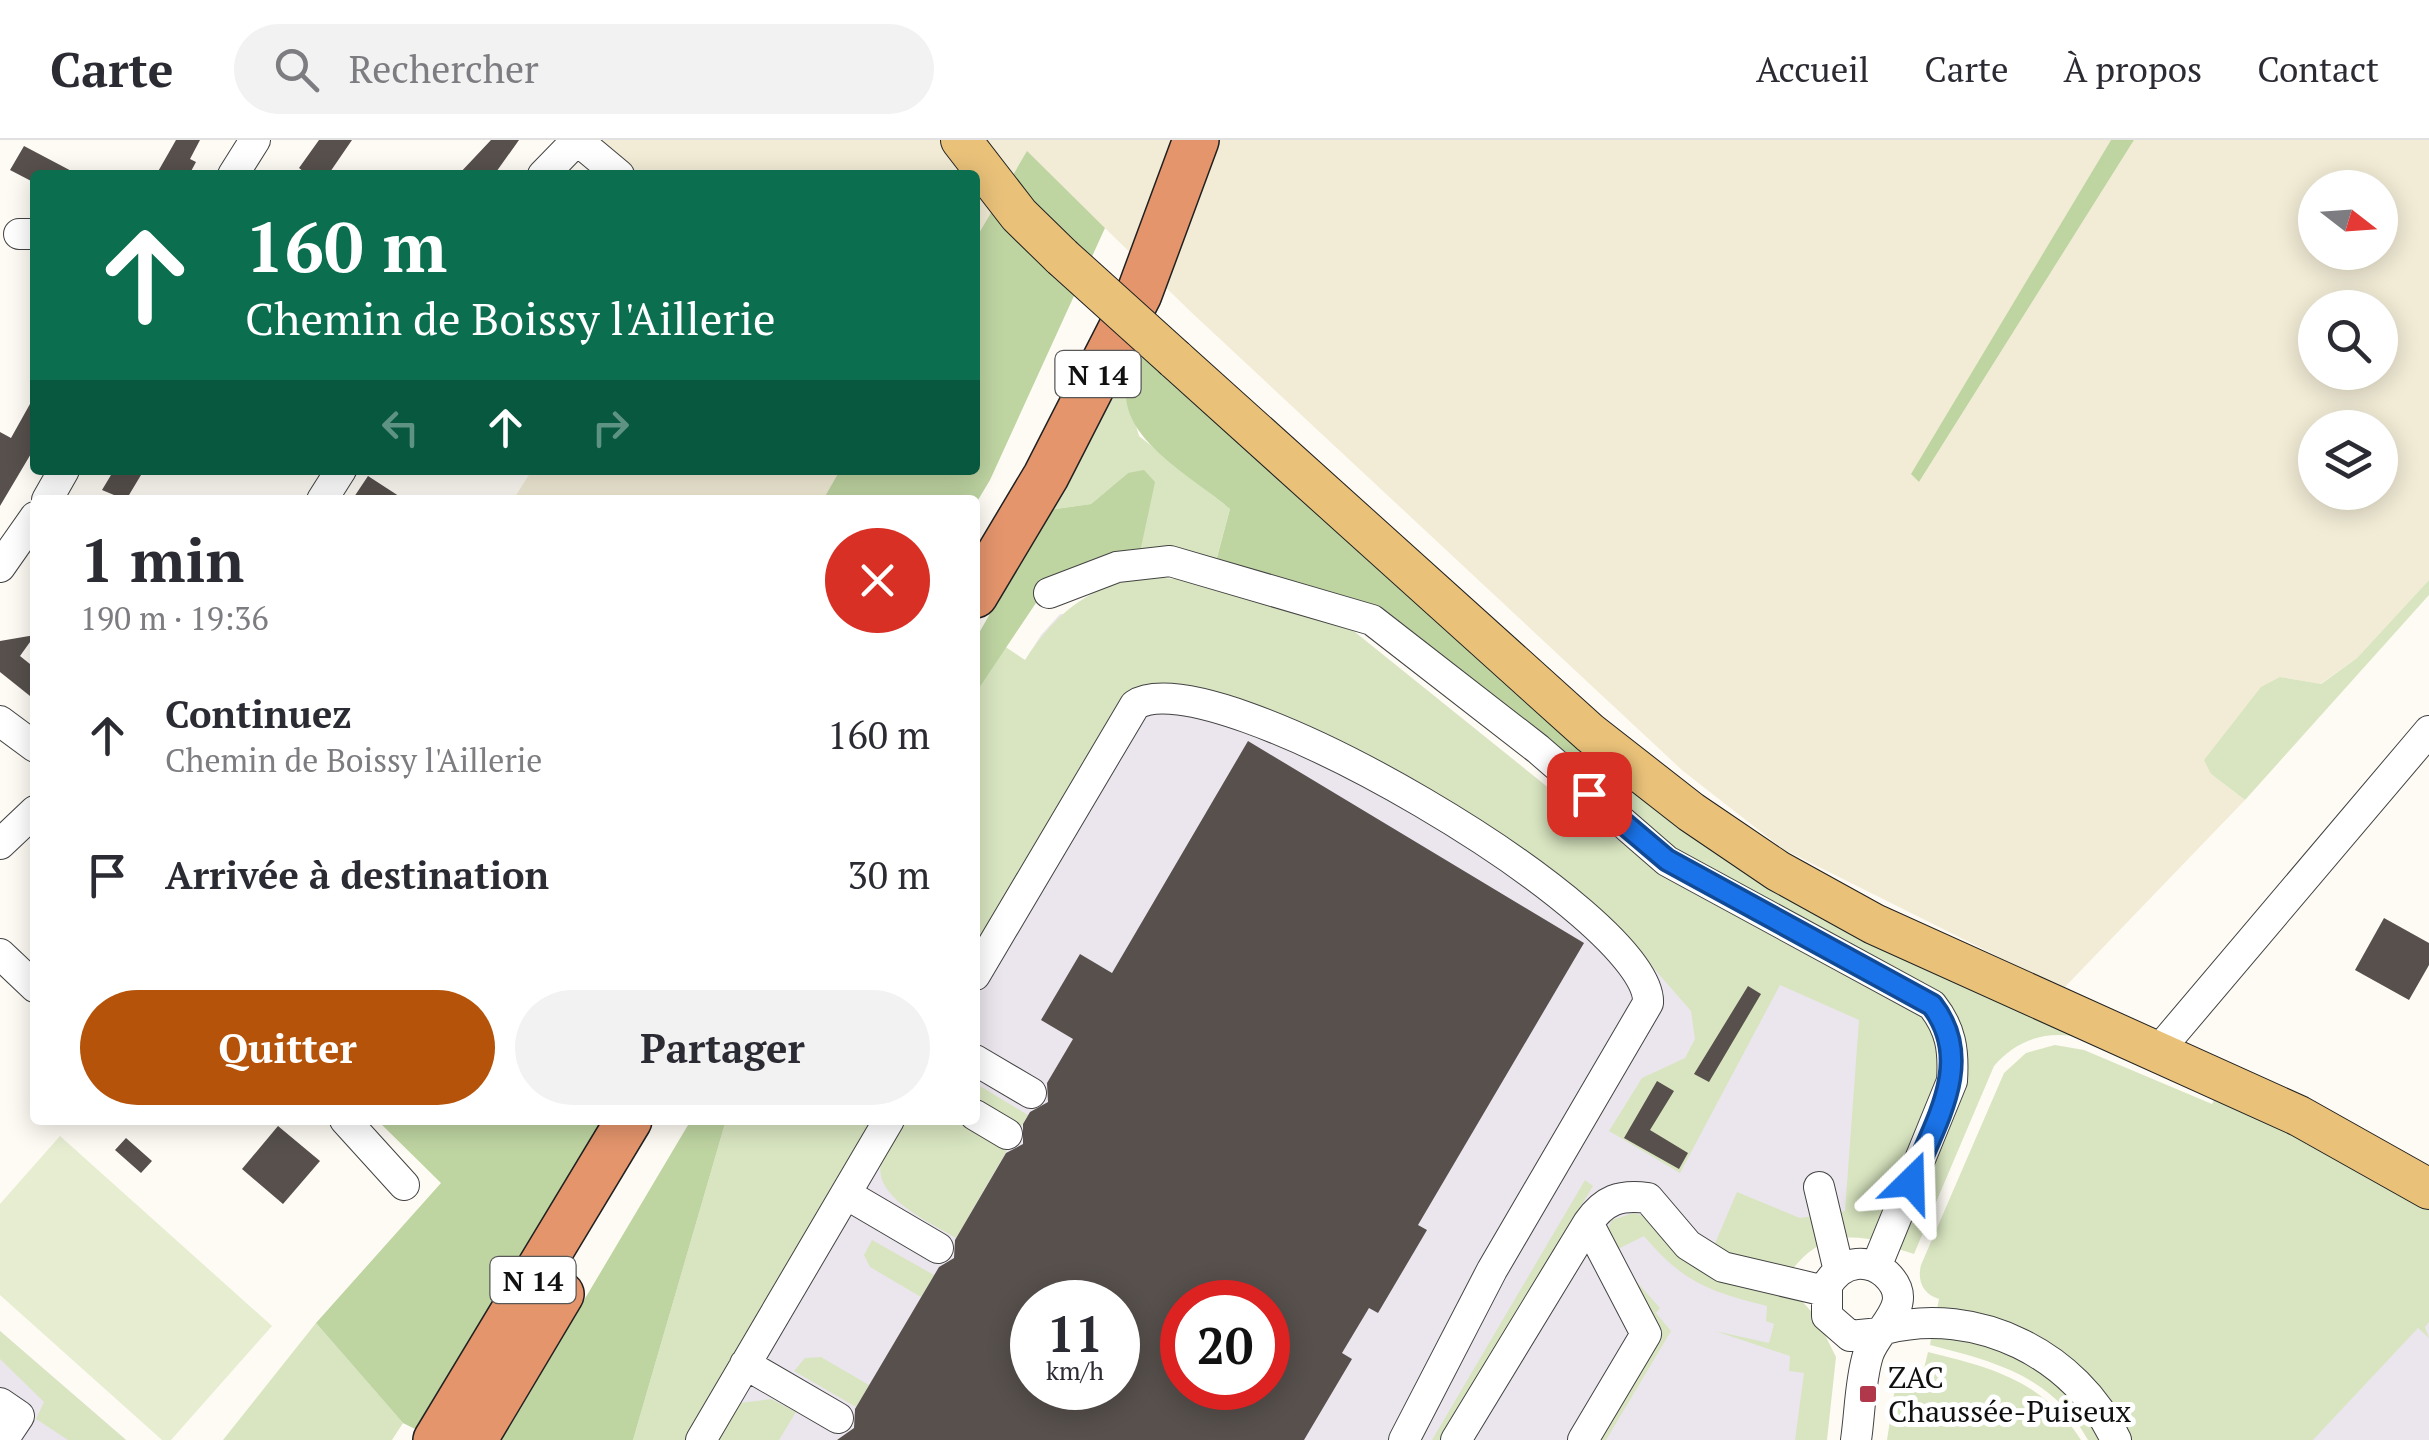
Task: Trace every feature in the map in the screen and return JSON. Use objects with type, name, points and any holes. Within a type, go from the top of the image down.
[{"type":"highway","name":"N 14","points":[[980,534],[1025,458],[1119,278],[1169,140]]},
{"type":"highway","name":"N 14","points":[[980,588],[1046,476],[1139,294],[1196,140]]},
{"type":"highway","name":"N 14","points":[[436,1440],[627,1125]]},
{"type":"highway","name":"N 14","points":[[474,1440],[661,1125]]},
{"type":"main road","points":[[961,140],[1018,215],[1062,258],[1590,733],[1691,812],[1830,903],[2300,1116],[2429,1190]]},
{"type":"street","points":[[236,170],[255,140]]},
{"type":"street","points":[[549,170],[577,140],[613,170]]},
{"type":"street","points":[[0,567],[30,524]]},
{"type":"street","points":[[1049,592],[1117,567],[1170,561],[1372,620],[1538,749],[1667,860],[1911,989],[1945,1021],[1954,1050],[1952,1081],[1884,1275],[1897,1307],[1868,1354],[1856,1440]]},
{"type":"street","points":[[980,966],[1134,705],[1158,697],[1188,699],[1276,731],[1424,800],[1536,878],[1627,956],[1645,978],[1648,1003],[1492,1270],[1404,1440]]},
{"type":"street","points":[[0,721],[30,743]]},
{"type":"street","points":[[2158,1051],[2429,731]]},
{"type":"street","points":[[0,844],[30,816]]},
{"type":"street","points":[[0,954],[30,982]]},
{"type":"street","points":[[980,1063],[1031,1093]]},
{"type":"street","points":[[980,1118],[1006,1134]]},
{"type":"street","points":[[350,1125],[404,1185]]},
{"type":"street","points":[[701,1440],[886,1125]]},
{"type":"street","points":[[1818,1186],[1832,1281],[1825,1310],[1845,1356],[1848,1384]]},
{"type":"street","points":[[846,1194],[938,1248]]},
{"type":"street","points":[[1456,1440],[1588,1223],[1600,1206],[1619,1196],[1648,1198],[1688,1245],[1722,1267],[1788,1284],[1832,1281],[1856,1264],[1884,1275],[1928,1320]]},
{"type":"street","points":[[1583,1440],[1646,1334],[1588,1223]]},
{"type":"street","points":[[1834,1327],[1856,1338],[1928,1320],[2008,1338],[2047,1358],[2091,1397],[2116,1440]]},
{"type":"street","points":[[1839,1440],[1848,1384],[1862,1352],[1883,1331]]},
{"type":"street","points":[[745,1364],[838,1418]]},
{"type":"street","points":[[0,1403],[19,1416],[3,1440]]},
{"type":"shaded area","points":[[598,140],[2111,140],[1912,474],[1919,482],[2134,140],[2429,140],[2429,580],[2357,658],[2320,684],[2280,677],[2211,774],[2245,800],[2063,989],[1783,849],[1683,771],[1191,312],[1027,152],[980,232],[980,170],[627,170]]},
{"type":"shaded area","points":[[529,475],[837,475],[826,495],[516,495]]},
{"type":"shaded area","name":"ZAC Chaussée-Puiseux","points":[[1060,614],[1351,629],[1581,814],[1637,853],[1870,980],[1853,1235],[1809,1247],[1792,1270],[1783,1303],[1822,1356],[1810,1440],[670,1440],[739,1169],[951,1125],[980,1125],[980,733],[1041,635]]},
{"type":"shaded area","points":[[2429,1303],[2429,1440],[2299,1440]]},
{"type":"shaded area","points":[[0,1331],[126,1440],[0,1440]]},
{"type":"green space","points":[[2111,140],[2134,140],[1919,482],[1911,474]]},
{"type":"green space","points":[[1027,151],[1105,228],[990,480],[980,497],[826,495],[837,475],[980,475],[980,231]]},
{"type":"green space","points":[[1132,343],[1140,350],[1126,391],[1139,436],[1230,509],[1216,560],[1139,557],[1149,504],[1128,473],[1091,504],[1049,510]]},
{"type":"green space","points":[[1140,350],[1610,764],[1590,787],[1388,625],[1216,561],[1230,509],[1166,459],[1138,430],[1126,390]]},
{"type":"green space","points":[[1144,470],[1155,482],[1139,557],[1044,591],[980,687],[980,631],[1049,510],[1091,504],[1128,473]]},
{"type":"green space","points":[[1132,580],[1187,580],[1351,629],[1581,814],[1637,853],[1915,998],[1946,1062],[1879,1241],[1830,1241],[1810,1252],[1792,1270],[1713,1248],[1737,1192],[1800,1218],[1845,1211],[1859,1020],[1780,985],[1680,1173],[1609,1131],[1642,1078],[1685,1058],[1695,1039],[1691,1011],[1636,948],[1574,891],[1174,688],[1146,687],[1131,692],[980,947],[980,686],[1004,646],[1025,660],[1050,627],[1078,602]]},
{"type":"green space","points":[[2429,580],[2429,595],[2245,800],[2211,774],[2204,760],[2261,687],[2280,677],[2321,684],[2357,658]]},
{"type":"green space","points":[[1610,764],[2078,1037],[2054,1035],[2032,1040],[2011,1050],[1994,1066],[1914,1254],[1892,1247],[1957,1033],[1674,854],[1590,787]]},
{"type":"green space","points":[[2055,1045],[2084,1050],[2212,1104],[2219,1089],[2429,1202],[2429,1322],[2425,1327],[2429,1338],[2418,1328],[2313,1440],[2129,1440],[2007,1326],[1937,1309],[1939,1299],[1925,1290],[1921,1281],[1921,1265],[2004,1073],[2026,1053]]},
{"type":"green space","points":[[980,1086],[1028,1115],[1019,1130],[980,1107]]},
{"type":"green space","points":[[382,1125],[599,1125],[415,1429],[403,1423],[316,1323],[441,1183]]},
{"type":"green space","points":[[688,1125],[725,1125],[633,1440],[501,1440]]},
{"type":"green space","points":[[725,1125],[875,1125],[689,1440],[633,1440]]},
{"type":"green space","points":[[901,1125],[972,1125],[1009,1147],[956,1238],[906,1208],[886,1187],[881,1163]]},
{"type":"green space","points":[[60,1136],[272,1326],[171,1440],[162,1440],[0,1295],[0,1204]]},
{"type":"green space","points":[[1585,1180],[1593,1186],[1440,1440],[1432,1440]]},
{"type":"green space","points":[[1633,1213],[1644,1216],[1700,1270],[1802,1301],[1816,1317],[1836,1357],[1827,1440],[1795,1440],[1804,1373],[1789,1371],[1790,1356],[1715,1331],[1769,1343],[1774,1324],[1766,1321],[1767,1306],[1698,1283],[1672,1265],[1644,1236],[1618,1249],[1628,1272],[1660,1308],[1656,1313],[1671,1331],[1606,1440],[1597,1440],[1651,1348],[1607,1230],[1612,1220]]},
{"type":"green space","points":[[872,1240],[934,1275],[921,1297],[870,1267],[864,1255]]},
{"type":"green space","points":[[316,1323],[403,1423],[392,1440],[223,1440]]},
{"type":"green space","points":[[0,1331],[126,1440],[68,1440],[36,1419],[44,1402],[0,1359]]},
{"type":"green space","points":[[1932,1332],[2013,1353],[2061,1383],[2104,1440],[2088,1440],[2057,1401],[2020,1375],[1930,1345]]},
{"type":"green space","points":[[1928,1352],[1995,1371],[2033,1390],[2066,1420],[2081,1440],[1887,1440],[1895,1388],[1919,1389]]},
{"type":"green space","points":[[821,1357],[869,1385],[856,1407],[794,1371],[805,1358]]},
{"type":"green space","points":[[771,1399],[796,1412],[779,1440],[713,1440],[740,1403]]},
{"type":"building","points":[[176,140],[200,140],[190,159],[196,162],[192,170],[159,170]]},
{"type":"building","points":[[319,140],[352,140],[331,170],[299,168]]},
{"type":"building","points":[[491,140],[519,140],[498,170],[463,170]]},
{"type":"building","points":[[24,146],[70,170],[30,170],[30,180],[10,170]]},
{"type":"building","points":[[30,404],[30,455],[0,506],[0,432],[11,438]]},
{"type":"building","points":[[111,475],[141,475],[129,495],[102,490]]},
{"type":"building","points":[[368,476],[397,495],[355,495]]},
{"type":"building","points":[[30,636],[20,656],[30,664],[30,696],[0,672],[0,641]]},
{"type":"building","points":[[1248,741],[1584,943],[1418,1225],[1427,1230],[1378,1313],[1369,1308],[1342,1353],[1352,1359],[1304,1440],[837,1440],[854,1428],[855,1409],[939,1267],[954,1258],[955,1240],[1006,1153],[1023,1144],[1023,1124],[1030,1112],[1048,1102],[1047,1083],[1073,1039],[1041,1020],[1080,954],[1112,973]]},
{"type":"building","points":[[2384,918],[2429,943],[2429,965],[2409,1000],[2355,970]]},
{"type":"building","points":[[1748,986],[1761,994],[1709,1082],[1694,1074]]},
{"type":"building","points":[[1657,1081],[1674,1091],[1650,1130],[1688,1153],[1679,1169],[1624,1138]]},
{"type":"building","points":[[278,1126],[320,1161],[283,1204],[242,1169]]},
{"type":"building","points":[[126,1138],[152,1161],[141,1173],[115,1150]]},
{"type":"place","name":"ZAC Chaussée-Puiseux","points":[[1868,1394]]},
{"type":"route","points":[[1589,794],[1667,860],[1911,989],[1932,1005],[1945,1021],[1954,1050],[1952,1081],[1911,1182]]}]
